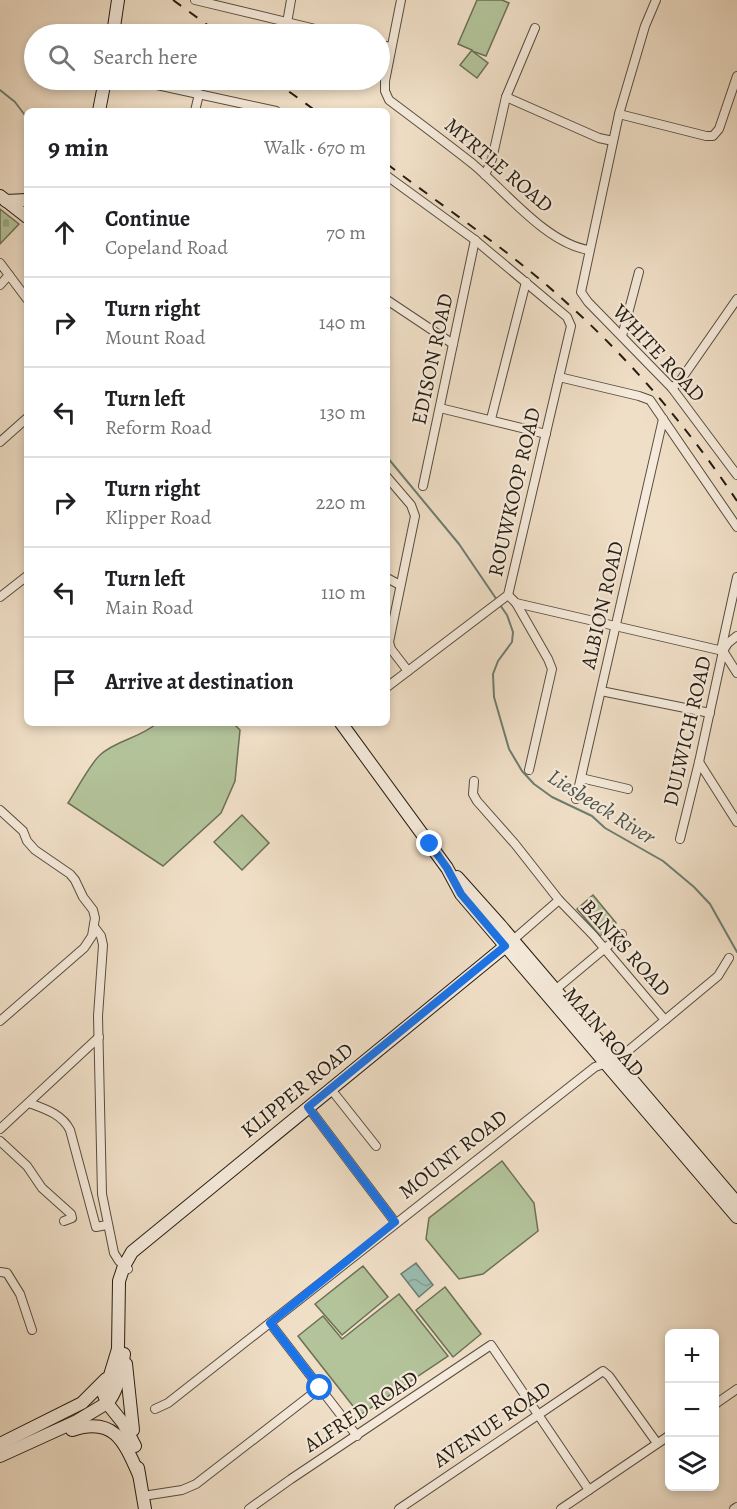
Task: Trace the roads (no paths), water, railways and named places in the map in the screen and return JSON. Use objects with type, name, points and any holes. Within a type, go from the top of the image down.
[{"type":"main road","points":[[114,24],[118,0]]},
{"type":"main road","points":[[100,108],[103,90]]},
{"type":"main road","points":[[3,199],[24,200]]},
{"type":"main road","points":[[3,199],[24,215]]},
{"type":"main road","name":"MAIN ROAD","points":[[343,726],[447,868],[468,888],[509,943],[737,1217]]},
{"type":"main road","name":"MAIN ROAD","points":[[509,943],[555,990],[610,1062],[737,1203]]},
{"type":"main road","name":"KLIPPER ROAD","points":[[107,1400],[104,1390],[118,1349],[118,1288],[126,1268],[143,1242],[509,943]]},
{"type":"main road","name":"KLIPPER ROAD","points":[[107,1400],[120,1372],[124,1351],[126,1268]]},
{"type":"main road","points":[[124,1351],[145,1509]]},
{"type":"main road","points":[[0,1444],[82,1403],[109,1376]]},
{"type":"main road","points":[[107,1400],[123,1412],[133,1430]]},
{"type":"main road","points":[[22,1433],[53,1425],[107,1400]]},
{"type":"main road","points":[[0,1456],[88,1415],[107,1400]]},
{"type":"main road","points":[[107,1400],[135,1446]]},
{"type":"main road","points":[[40,1438],[89,1426],[103,1427],[114,1432],[124,1443],[139,1475]]},
{"type":"street","points":[[195,0],[291,24]]},
{"type":"street","points":[[287,23],[291,0]]},
{"type":"street","points":[[391,47],[401,0]]},
{"type":"street","points":[[589,250],[619,114],[645,26],[656,0]]},
{"type":"street","points":[[484,175],[492,159],[506,97],[535,28]]},
{"type":"street","name":"MYRTLE ROAD","points":[[390,52],[391,47]]},
{"type":"street","points":[[619,114],[713,136],[719,129],[737,76]]},
{"type":"street","points":[[180,90],[241,107]]},
{"type":"street","name":"MYRTLE ROAD","points":[[386,90],[389,100],[564,242],[576,248],[589,250]]},
{"type":"street","points":[[196,108],[199,94]]},
{"type":"street","points":[[506,97],[599,138],[613,141]]},
{"type":"street","points":[[390,178],[475,240],[526,282],[491,419]]},
{"type":"street","name":"EDISON ROAD","points":[[423,486],[475,240]]},
{"type":"street","name":"WHITE ROAD","points":[[589,250],[582,283],[582,296],[672,388],[737,475]]},
{"type":"street","points":[[0,263],[24,295]]},
{"type":"street","points":[[622,336],[639,272]]},
{"type":"street","points":[[0,285],[9,275]]},
{"type":"street","name":"ROUWKOOP ROAD","points":[[390,685],[506,597],[571,326],[569,320],[526,282]]},
{"type":"street","points":[[672,388],[680,381],[737,299]]},
{"type":"street","points":[[390,302],[453,344]]},
{"type":"street","points":[[560,378],[644,397],[651,402],[737,527]]},
{"type":"street","points":[[440,408],[546,434]]},
{"type":"street","name":"ALBION ROAD","points":[[576,799],[663,419]]},
{"type":"street","points":[[0,442],[24,421]]},
{"type":"street","points":[[390,480],[411,505],[415,516],[390,632]]},
{"type":"street","points":[[722,651],[737,577]]},
{"type":"street","points":[[0,597],[24,578]]},
{"type":"street","points":[[390,580],[400,585]]},
{"type":"street","points":[[506,597],[516,603],[722,651],[737,673]]},
{"type":"street","points":[[516,603],[552,669],[529,770]]},
{"type":"street","name":"DULWICH ROAD","points":[[680,839],[710,713],[722,651],[737,636]]},
{"type":"street","points":[[390,647],[408,671]]},
{"type":"street","points":[[601,691],[710,713]]},
{"type":"street","points":[[699,762],[737,822]]},
{"type":"street","points":[[581,778],[628,789]]},
{"type":"street","name":"BANKS ROAD","points":[[474,781],[475,799],[515,844],[559,900],[665,1020]]},
{"type":"street","points":[[0,810],[23,831],[27,841],[35,850],[70,874],[93,910],[95,928],[84,948],[0,1021]]},
{"type":"street","points":[[509,943],[559,900]]},
{"type":"street","points":[[95,928],[100,933],[103,945],[98,1016],[102,1194],[114,1253],[126,1268]]},
{"type":"street","points":[[555,990],[622,934]]},
{"type":"street","name":"MOUNT ROAD","points":[[155,1409],[168,1403],[395,1222],[595,1067],[610,1062],[665,1020],[720,975],[729,958]]},
{"type":"street","points":[[0,1130],[99,1037]]},
{"type":"street","points":[[330,1088],[376,1146]]},
{"type":"street","points":[[29,1103],[56,1114],[67,1124],[96,1227],[107,1225]]},
{"type":"street","points":[[308,1107],[395,1222]]},
{"type":"street","points":[[0,1141],[27,1166],[42,1188],[71,1214],[72,1218],[64,1221]]},
{"type":"street","points":[[0,1272],[7,1273],[15,1283],[32,1330]]},
{"type":"street","points":[[270,1323],[357,1436]]},
{"type":"street","name":"ALFRED ROAD","points":[[249,1509],[487,1347],[493,1346],[539,1414]]},
{"type":"street","name":"AVENUE ROAD","points":[[399,1509],[598,1373],[606,1371],[657,1443]]},
{"type":"street","points":[[143,1496],[182,1490],[196,1484],[320,1388]]},
{"type":"street","points":[[719,1402],[734,1391],[737,1402]]},
{"type":"street","points":[[539,1414],[589,1490]]},
{"type":"street","points":[[561,1509],[666,1437]]},
{"type":"water","points":[[416,1263],[433,1285],[419,1297],[401,1274]]},
{"type":"waterway","name":"Liesbeeck River","points":[[0,90],[15,102],[24,114]]},
{"type":"waterway","name":"Liesbeeck River","points":[[390,461],[459,544],[497,600]]},
{"type":"waterway","name":"Liesbeeck River","points":[[500,605],[507,615],[513,632],[512,642],[498,661],[493,674],[494,697],[509,749],[522,771],[534,784],[552,797],[592,816],[605,828],[663,861],[694,887],[710,904],[737,952]]},
{"type":"railway","points":[[173,0],[206,24]]},
{"type":"railway","points":[[287,90],[312,108]]},
{"type":"railway","points":[[390,166],[519,262],[593,327],[669,410],[737,501]]}]
